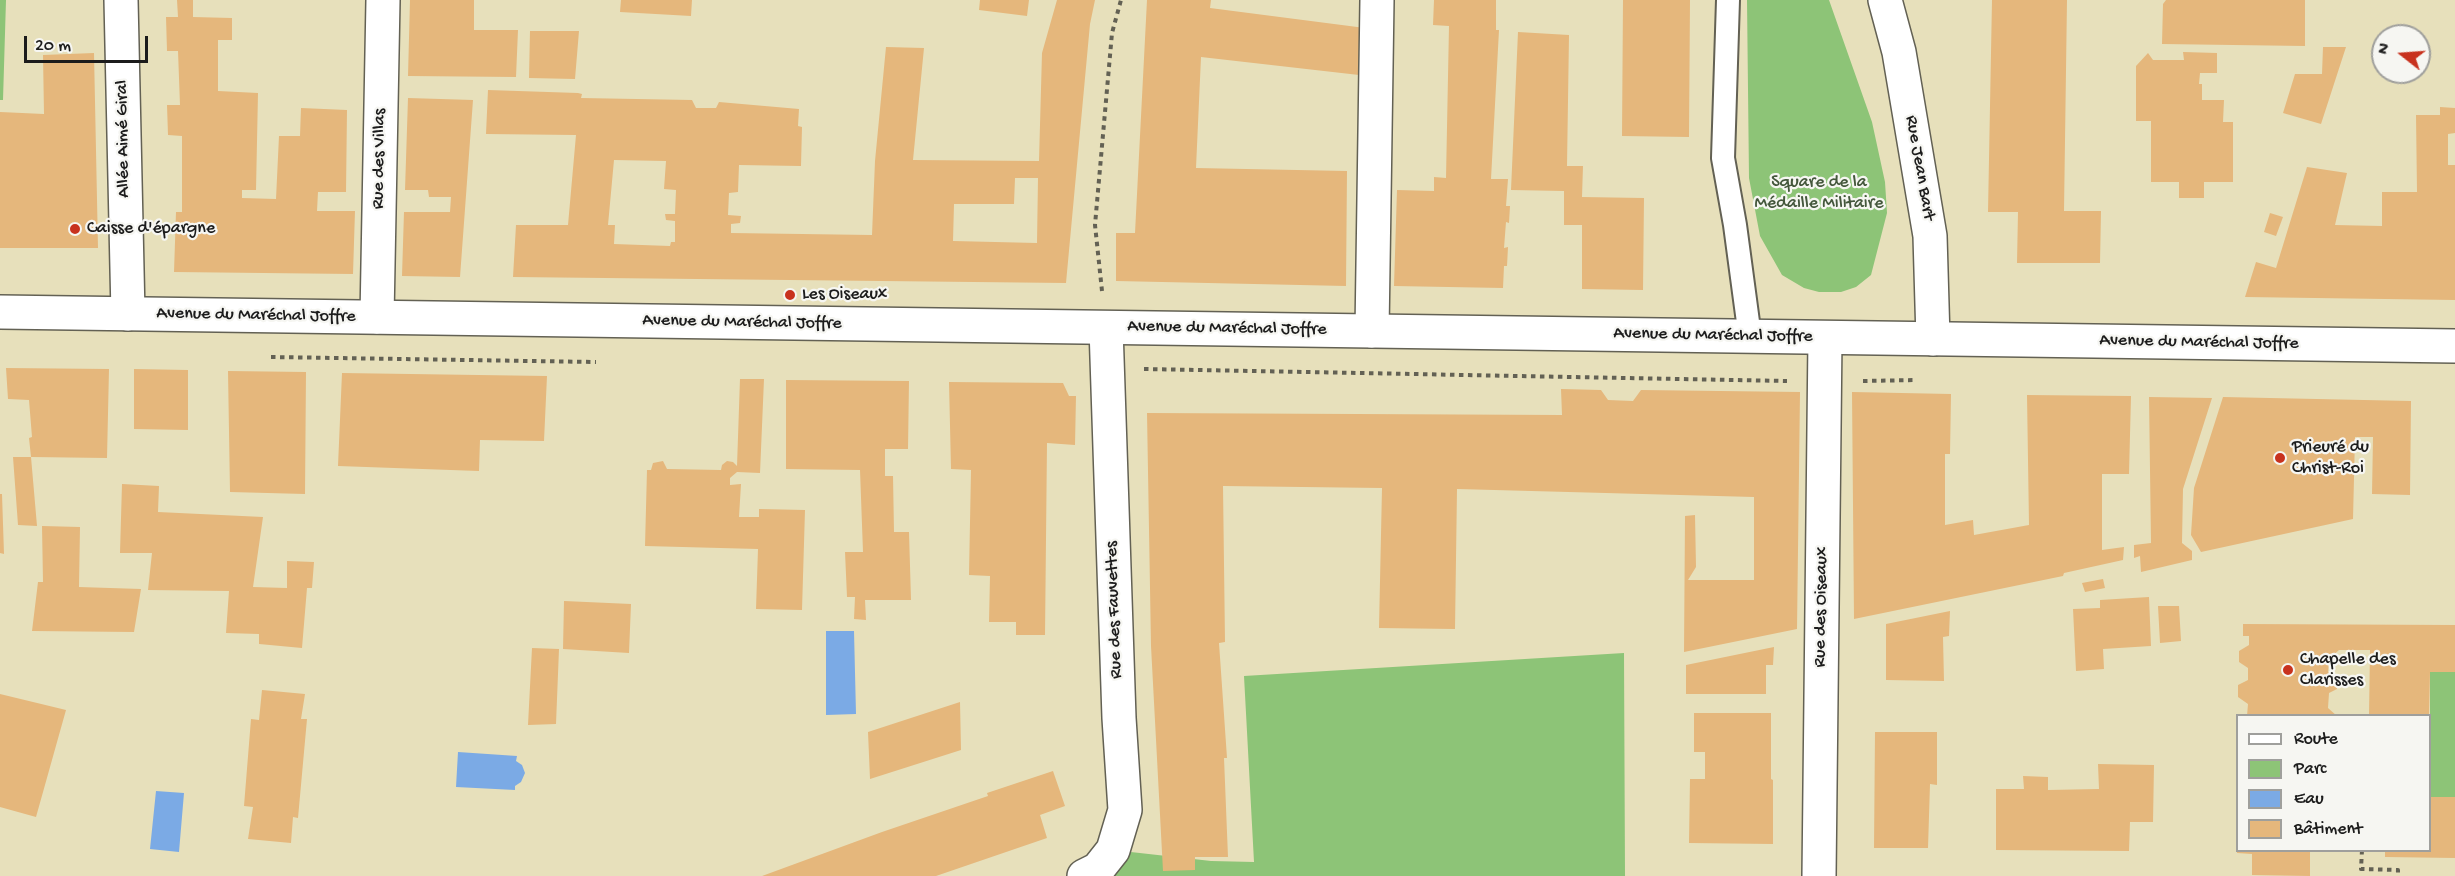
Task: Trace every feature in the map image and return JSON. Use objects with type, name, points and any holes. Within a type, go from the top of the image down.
[{"type":"main road","name":"Allée Aimé Giral","points":[[121,0],[128,314]]},
{"type":"main road","name":"Rue des Villas","points":[[377,317],[383,0]]},
{"type":"main road","points":[[1372,331],[1377,0]]},
{"type":"main road","name":"Rue Jean Bart","points":[[1885,0],[1899,52],[1930,236],[1933,339]]},
{"type":"main road","name":"Avenue du Maréchal Joffre","points":[[0,312],[2455,346]]},
{"type":"main road","name":"Rue des Fauvettes","points":[[1083,876],[1098,869],[1113,850],[1125,810],[1119,718],[1106,328]]},
{"type":"main road","name":"Rue des Oiseaux","points":[[1819,876],[1825,338]]},
{"type":"lane","points":[[1728,0],[1724,158],[1736,225],[1750,337]]},
{"type":"path","points":[[1106,328],[1095,225],[1112,33],[1121,0]]},
{"type":"path","points":[[2362,852],[2361,869],[2398,870],[2398,876]]},
{"type":"green space","points":[[0,0],[6,0],[3,100],[0,100]]},
{"type":"green space","name":"Square de la Médaille Militaire","points":[[1747,0],[1829,0],[1872,122],[1885,182],[1887,213],[1871,275],[1856,287],[1841,292],[1819,292],[1804,288],[1782,275],[1760,236],[1749,178]]},
{"type":"green space","points":[[1624,653],[1625,876],[1109,876],[1113,850],[1211,861],[1254,862],[1244,676]]},
{"type":"green space","points":[[2430,672],[2455,672],[2455,797],[2431,797]]},
{"type":"water","points":[[826,631],[854,631],[856,714],[826,715]]},
{"type":"water","points":[[458,752],[517,756],[516,761],[522,765],[525,773],[521,782],[515,786],[515,790],[456,787]]},
{"type":"water","points":[[156,791],[184,793],[179,852],[150,849]]},
{"type":"building","points":[[177,0],[193,0],[193,17],[232,18],[232,40],[218,40],[218,91],[258,93],[256,190],[242,190],[242,198],[276,199],[279,136],[300,136],[301,108],[347,110],[346,192],[318,192],[317,211],[355,211],[353,274],[174,272],[176,212],[182,212],[182,136],[168,135],[167,105],[180,105],[178,51],[167,51],[166,17],[178,17]]},
{"type":"building","points":[[410,0],[474,0],[474,30],[518,30],[516,77],[408,76]]},
{"type":"building","points":[[621,0],[692,0],[691,16],[620,12]]},
{"type":"building","points":[[980,0],[1029,0],[1027,16],[979,10]]},
{"type":"building","points":[[1057,0],[1095,0],[1090,24],[1066,283],[513,277],[516,225],[568,225],[576,135],[486,134],[488,90],[578,93],[582,94],[581,98],[692,100],[696,108],[716,108],[719,102],[799,109],[798,126],[802,127],[801,166],[739,165],[738,192],[729,193],[728,215],[741,216],[740,223],[731,224],[731,233],[872,235],[875,161],[886,47],[924,48],[913,160],[1039,161],[1042,53]],"holes":[[[614,160],[666,161],[664,189],[676,190],[675,214],[665,214],[666,220],[675,221],[675,242],[671,242],[670,246],[614,244],[615,225],[608,225]],[[1015,178],[1038,178],[1037,243],[953,241],[954,204],[1014,204]]]},
{"type":"building","points":[[1147,0],[1211,0],[1210,8],[1365,28],[1359,75],[1201,57],[1196,168],[1347,171],[1346,286],[1116,281],[1116,233],[1135,233]]},
{"type":"building","points":[[1434,0],[1496,0],[1496,30],[1499,30],[1491,179],[1508,179],[1506,206],[1510,206],[1509,223],[1506,222],[1504,248],[1508,247],[1503,288],[1394,286],[1397,190],[1434,191],[1434,177],[1446,178],[1449,26],[1433,25]]},
{"type":"building","points":[[1623,0],[1690,0],[1689,137],[1622,136]]},
{"type":"building","points":[[1992,0],[2067,0],[2064,211],[2101,211],[2100,263],[2017,263],[2018,212],[1988,212]]},
{"type":"building","points":[[2166,0],[2305,0],[2305,46],[2162,44],[2163,4]]},
{"type":"building","points":[[530,31],[579,31],[575,79],[529,78]]},
{"type":"building","points":[[1518,32],[1569,35],[1567,166],[1583,166],[1582,197],[1644,198],[1643,290],[1582,289],[1582,225],[1564,225],[1564,191],[1511,190]]},
{"type":"building","points":[[2323,47],[2346,47],[2321,124],[2283,113],[2295,74],[2322,74]]},
{"type":"building","points":[[2183,52],[2217,53],[2217,73],[2200,73],[2199,84],[2202,84],[2202,100],[2224,100],[2223,122],[2233,122],[2233,182],[2204,182],[2204,198],[2179,198],[2179,182],[2151,182],[2151,121],[2136,121],[2136,66],[2148,53],[2153,60],[2184,60]]},
{"type":"building","points":[[94,53],[98,248],[0,248],[0,112],[44,114],[43,55]]},
{"type":"building","points":[[408,98],[473,100],[460,277],[402,276],[404,212],[450,212],[451,197],[429,197],[428,190],[405,190]]},
{"type":"building","points":[[2440,107],[2455,108],[2455,133],[2448,134],[2448,165],[2455,165],[2455,300],[2245,297],[2256,262],[2276,268],[2307,167],[2347,173],[2335,225],[2382,226],[2382,192],[2417,192],[2416,115],[2440,115]]},
{"type":"building","points":[[2270,213],[2283,217],[2276,236],[2264,232]]},
{"type":"building","points":[[6,368],[109,369],[107,458],[31,457],[29,400],[8,399]]},
{"type":"building","points":[[134,369],[188,370],[188,430],[134,429]]},
{"type":"building","points":[[228,371],[306,372],[305,494],[230,492]]},
{"type":"building","points":[[342,373],[547,376],[544,441],[480,440],[479,471],[338,466]]},
{"type":"building","points":[[740,379],[764,379],[760,473],[737,472],[730,478],[730,485],[741,484],[739,517],[759,517],[759,509],[805,510],[802,610],[756,609],[758,549],[645,546],[647,470],[651,470],[653,463],[663,461],[667,469],[721,470],[722,465],[727,461],[737,466]]},
{"type":"building","points":[[786,380],[909,381],[908,449],[885,449],[885,476],[893,476],[894,532],[909,532],[911,600],[865,600],[866,620],[854,619],[855,597],[847,597],[845,552],[863,552],[860,470],[786,469]]},
{"type":"building","points":[[949,382],[1063,383],[1069,396],[1076,396],[1075,445],[1047,443],[1045,635],[1016,635],[1016,622],[989,622],[990,576],[969,575],[971,470],[951,469]]},
{"type":"building","points":[[1561,389],[1601,390],[1608,400],[1633,401],[1641,390],[1800,392],[1797,629],[1684,652],[1685,516],[1695,515],[1696,567],[1688,580],[1754,580],[1754,497],[1457,489],[1455,629],[1379,628],[1382,488],[1223,486],[1225,642],[1219,643],[1227,758],[1224,758],[1228,857],[1195,857],[1195,870],[1163,871],[1151,646],[1147,413],[1562,415]]},
{"type":"building","points":[[1852,392],[1951,394],[1950,454],[1945,454],[1945,525],[1973,520],[1974,535],[2029,525],[2027,395],[2131,396],[2129,474],[2102,474],[2102,550],[2124,547],[2123,560],[2064,573],[2063,576],[1854,619]]},
{"type":"building","points":[[2149,397],[2212,398],[2183,489],[2182,543],[2192,551],[2192,560],[2141,572],[2140,556],[2134,558],[2134,545],[2151,543]]},
{"type":"building","name":"Prieuré du Christ-Roi","points":[[2223,397],[2411,401],[2410,495],[2372,494],[2373,437],[2355,437],[2353,519],[2201,552],[2191,535],[2194,488]]},
{"type":"building","points":[[13,457],[31,457],[37,526],[18,525]]},
{"type":"building","points":[[122,484],[159,486],[158,512],[263,517],[253,587],[287,588],[287,561],[314,562],[312,588],[307,588],[302,648],[259,644],[259,634],[226,633],[229,591],[148,590],[152,553],[120,553]]},
{"type":"building","points":[[0,494],[2,494],[4,554],[0,553]]},
{"type":"building","points":[[42,526],[80,527],[79,587],[141,589],[134,632],[32,631],[38,582],[43,582]]},
{"type":"building","points":[[2103,579],[2105,588],[2085,592],[2082,583]]},
{"type":"building","points":[[2149,597],[2151,646],[2103,649],[2104,669],[2076,671],[2073,609],[2100,608],[2100,600]]},
{"type":"building","points":[[564,601],[631,604],[629,653],[563,649]]},
{"type":"building","points":[[2158,606],[2179,606],[2181,641],[2160,643]]},
{"type":"building","points":[[1950,611],[1949,636],[1943,637],[1944,681],[1886,680],[1886,624]]},
{"type":"building","points":[[2243,624],[2455,625],[2455,672],[2430,672],[2429,714],[2369,714],[2370,650],[2339,650],[2329,659],[2328,672],[2337,676],[2337,689],[2329,693],[2328,708],[2335,714],[2247,714],[2248,704],[2238,697],[2238,685],[2248,680],[2248,668],[2239,662],[2239,651],[2249,645],[2249,636],[2243,636]]},
{"type":"building","points":[[1774,647],[1773,665],[1766,665],[1766,694],[1686,694],[1686,665]]},
{"type":"building","points":[[532,648],[559,649],[556,724],[528,725]]},
{"type":"building","points":[[262,690],[305,694],[301,719],[307,719],[298,818],[293,817],[291,843],[248,839],[253,807],[244,806],[251,719],[259,720]]},
{"type":"building","points":[[0,694],[66,710],[36,817],[0,807]]},
{"type":"building","points":[[960,702],[961,750],[870,779],[868,732]]},
{"type":"building","points":[[1694,713],[1771,713],[1773,844],[1689,843],[1690,779],[1705,779],[1705,752],[1694,752]]},
{"type":"building","points":[[1875,732],[1937,732],[1937,785],[1930,784],[1928,848],[1874,848]]},
{"type":"building","points":[[2098,764],[2154,765],[2153,822],[2130,822],[2129,851],[1996,850],[1996,789],[2024,789],[2023,776],[2048,777],[2048,790],[2099,789]]},
{"type":"building","points":[[1053,771],[1065,806],[1040,815],[1047,838],[936,876],[762,876],[988,796],[987,793]]},
{"type":"building","points":[[2431,797],[2455,797],[2455,858],[2385,857],[2385,852],[2431,852]]},
{"type":"building","points":[[2310,852],[2310,876],[2252,875],[2252,854],[2237,853]]},
{"type":"place","name":"Caisse d'épargne","points":[[75,229]]},
{"type":"place","name":"Les Oiseaux","points":[[790,295]]},
{"type":"place","name":"Prieuré du Christ-Roi","points":[[2280,458]]},
{"type":"place","name":"Chapelle des Clarisses","points":[[2288,670]]}]
